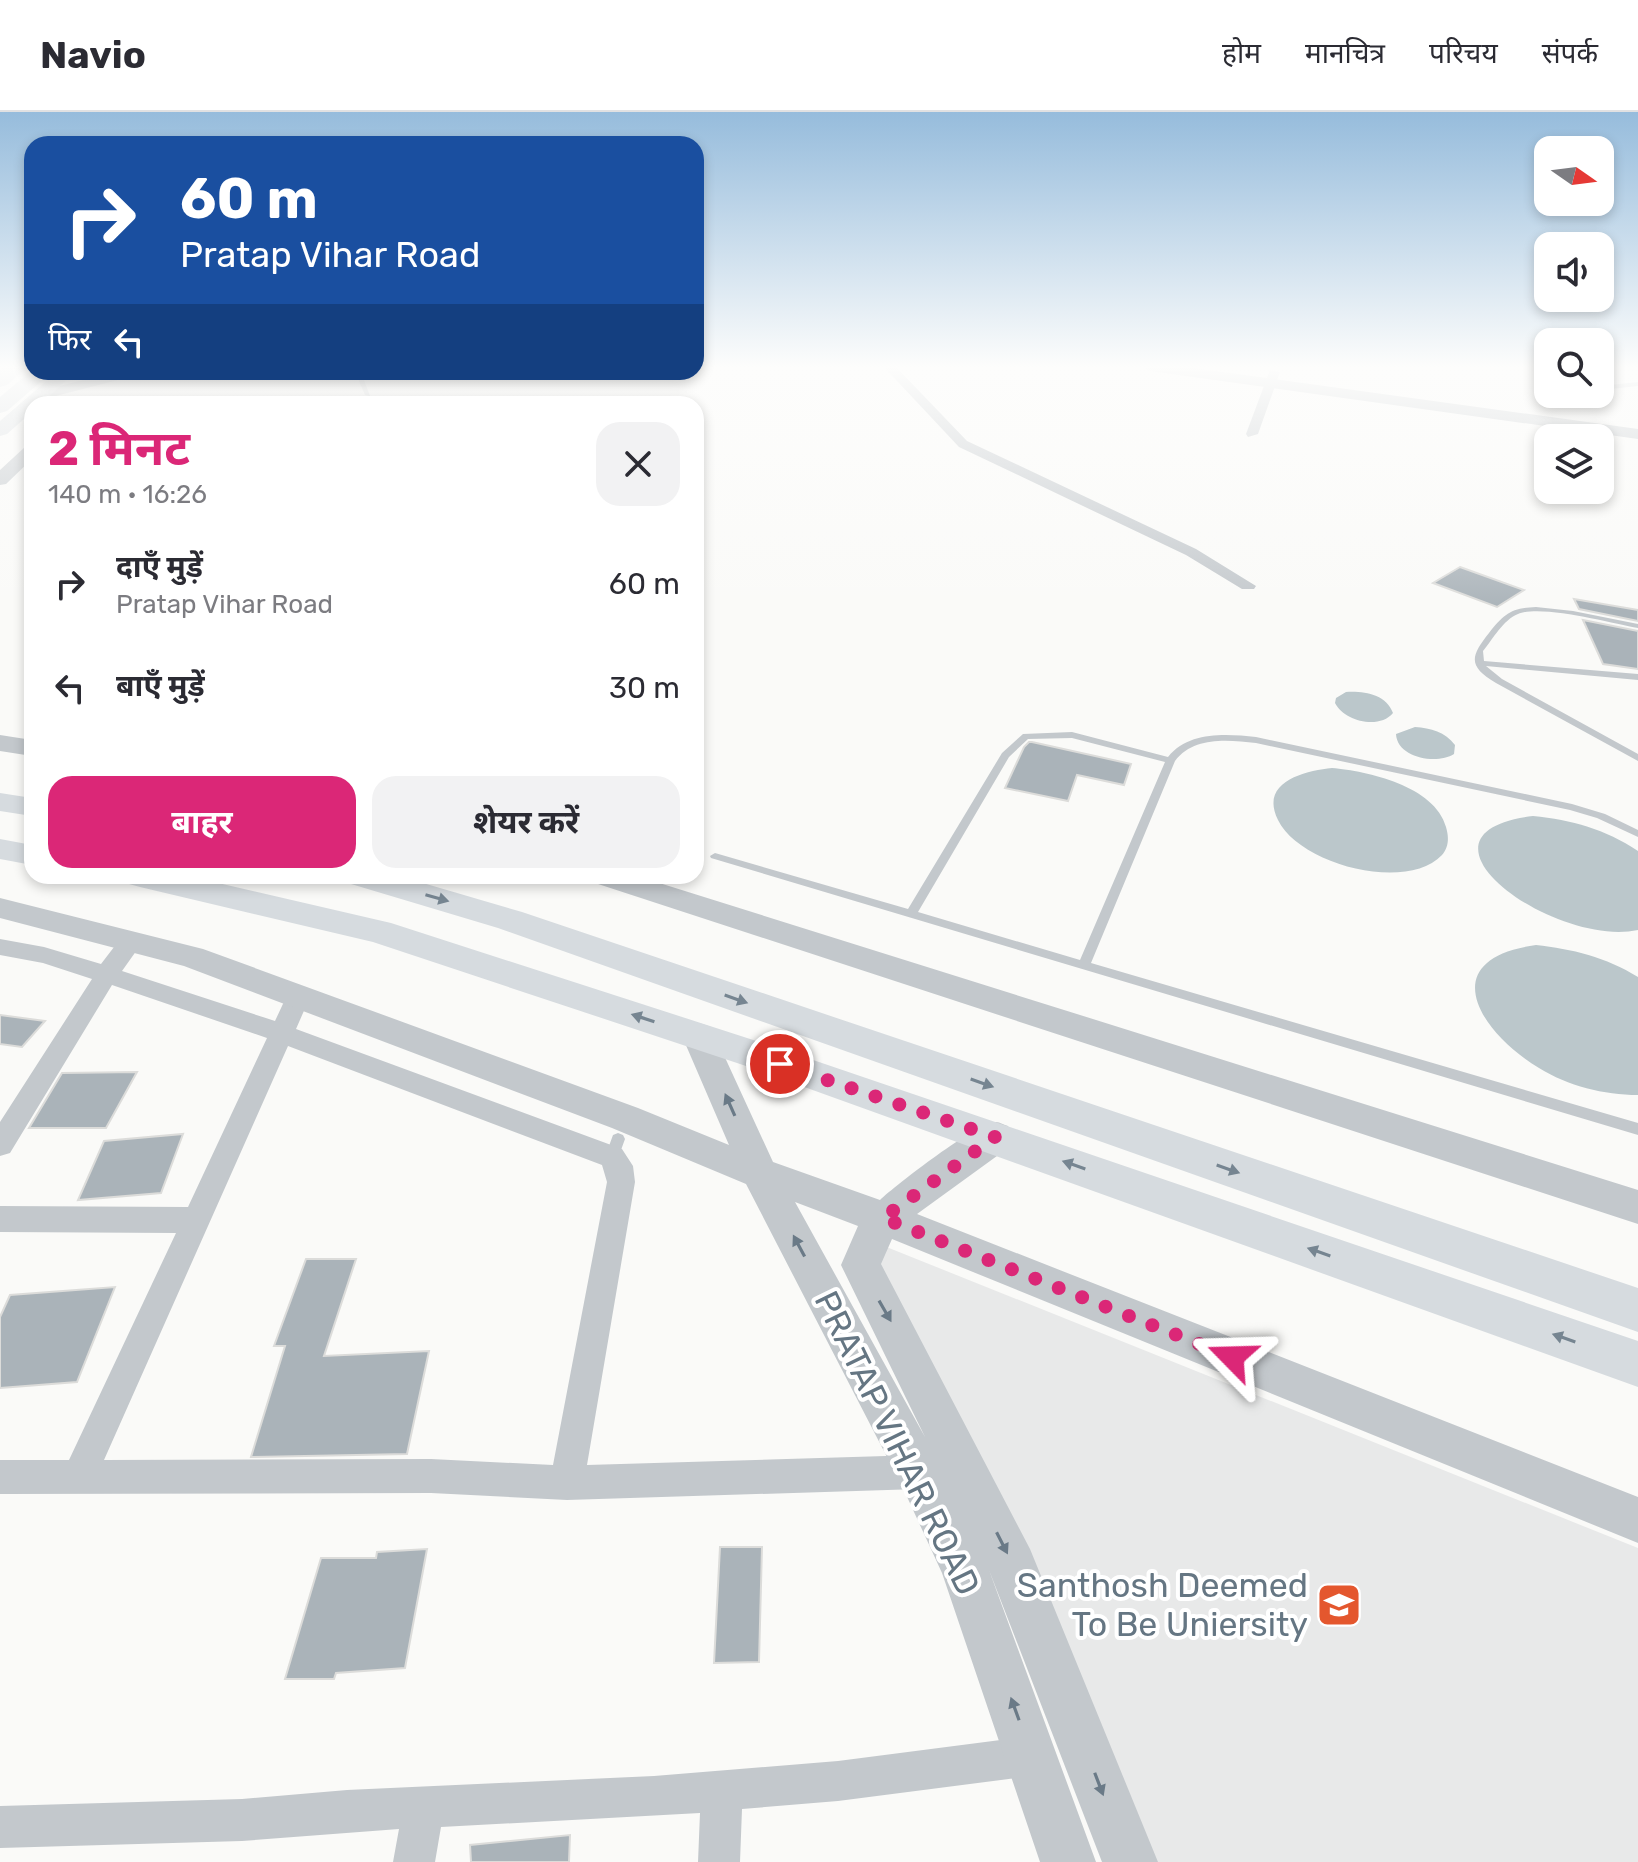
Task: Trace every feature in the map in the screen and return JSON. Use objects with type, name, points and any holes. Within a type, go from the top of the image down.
[{"type":"main road","points":[[0,802],[24,806]]},
{"type":"main road","points":[[0,849],[24,854]]},
{"type":"main road","points":[[219,884],[379,931],[699,1036],[1638,1364]]},
{"type":"main road","points":[[389,884],[510,920],[1638,1310]]},
{"type":"street","points":[[973,449],[1191,552],[1248,586]]},
{"type":"street","points":[[0,480],[24,458]]},
{"type":"street","points":[[0,743],[24,747]]},
{"type":"street","points":[[630,884],[1638,1207]]},
{"type":"street","points":[[0,908],[192,957],[298,997],[618,1138]]},
{"type":"street","points":[[0,1145],[107,974],[132,940]]},
{"type":"street","points":[[0,947],[44,955],[107,974],[214,1008],[282,1035],[618,1138],[760,1174],[883,1218],[1638,1520]]},
{"type":"street","points":[[80,1475],[298,997]]},
{"type":"street","name":"PRATAP VIHAR ROAD","points":[[699,1036],[760,1174],[919,1472],[964,1566],[1068,1862]]},
{"type":"street","name":"PRATAP VIHAR ROAD","points":[[995,1137],[883,1218],[862,1252],[865,1277],[893,1326],[1013,1566],[1130,1862]]},
{"type":"street","points":[[567,1483],[621,1182],[618,1138]]},
{"type":"street","points":[[0,1219],[197,1220]]},
{"type":"street","points":[[0,1477],[431,1476],[567,1483],[919,1472]]},
{"type":"street","points":[[0,1827],[242,1820],[722,1789],[838,1781],[1032,1756]]},
{"type":"street","points":[[719,1862],[722,1789]]},
{"type":"street","points":[[414,1862],[423,1809]]},
{"type":"lane","points":[[1638,626],[1548,610],[1519,610],[1511,614],[1479,651],[1479,663],[1499,681],[1638,758]]},
{"type":"lane","points":[[1479,663],[1638,677]]},
{"type":"lane","points":[[911,914],[1005,755],[1026,736],[1072,735],[1170,760]]},
{"type":"lane","points":[[1084,965],[1170,760],[1186,745],[1215,737],[1287,745],[1572,807],[1601,816],[1638,834]]},
{"type":"lane","points":[[715,856],[1638,1129]]},
{"type":"shaded area","points":[[1346,692],[1367,693],[1380,698],[1393,713],[1379,721],[1354,719],[1335,703],[1336,698]]},
{"type":"shaded area","points":[[1415,727],[1447,737],[1455,745],[1454,754],[1428,759],[1410,754],[1398,742],[1396,734]]},
{"type":"shaded area","points":[[1332,768],[1381,777],[1414,791],[1428,801],[1439,813],[1447,831],[1447,845],[1442,855],[1425,866],[1404,872],[1380,872],[1330,860],[1307,849],[1290,836],[1278,820],[1274,796],[1287,781],[1309,772]]},
{"type":"shaded area","points":[[1533,816],[1588,827],[1638,851],[1638,930],[1603,931],[1566,922],[1531,906],[1502,886],[1483,864],[1479,844],[1494,827]]},
{"type":"shaded area","points":[[1536,945],[1588,955],[1638,977],[1638,1095],[1587,1088],[1550,1074],[1517,1053],[1485,1017],[1476,998],[1476,981],[1485,965],[1504,953]]},
{"type":"shaded area","name":"Santhosh Deemed To Be Uniersity","points":[[884,1246],[1638,1548],[1638,1862],[1141,1862],[889,1308],[877,1247]]},
{"type":"building","points":[[1460,567],[1524,590],[1497,607],[1433,583]]},
{"type":"building","points":[[1574,599],[1638,610],[1638,621],[1579,609]]},
{"type":"building","points":[[1583,620],[1638,631],[1638,669],[1603,664]]},
{"type":"building","points":[[1029,742],[1131,764],[1124,785],[1077,775],[1068,801],[1005,788]]},
{"type":"building","points":[[0,1015],[45,1021],[22,1047],[0,1044]]},
{"type":"building","points":[[137,1072],[106,1128],[29,1128],[62,1073]]},
{"type":"building","points":[[183,1134],[161,1193],[78,1200],[104,1141]]},
{"type":"building","points":[[306,1259],[356,1259],[324,1356],[429,1351],[407,1454],[251,1457],[285,1346],[274,1346]]},
{"type":"building","points":[[115,1287],[77,1382],[0,1388],[0,1317],[10,1295]]},
{"type":"building","points":[[720,1547],[762,1547],[759,1662],[714,1663]]},
{"type":"building","points":[[427,1549],[405,1668],[336,1673],[334,1679],[285,1679],[321,1558],[376,1558],[377,1552]]},
{"type":"building","points":[[570,1835],[569,1862],[471,1862],[470,1845]]},
{"type":"place","name":"Santhosh Deemed To Be Uniersity","points":[[1339,1605]]},
{"type":"route","points":[[780,1064],[995,1137],[883,1218],[1232,1357]]}]
